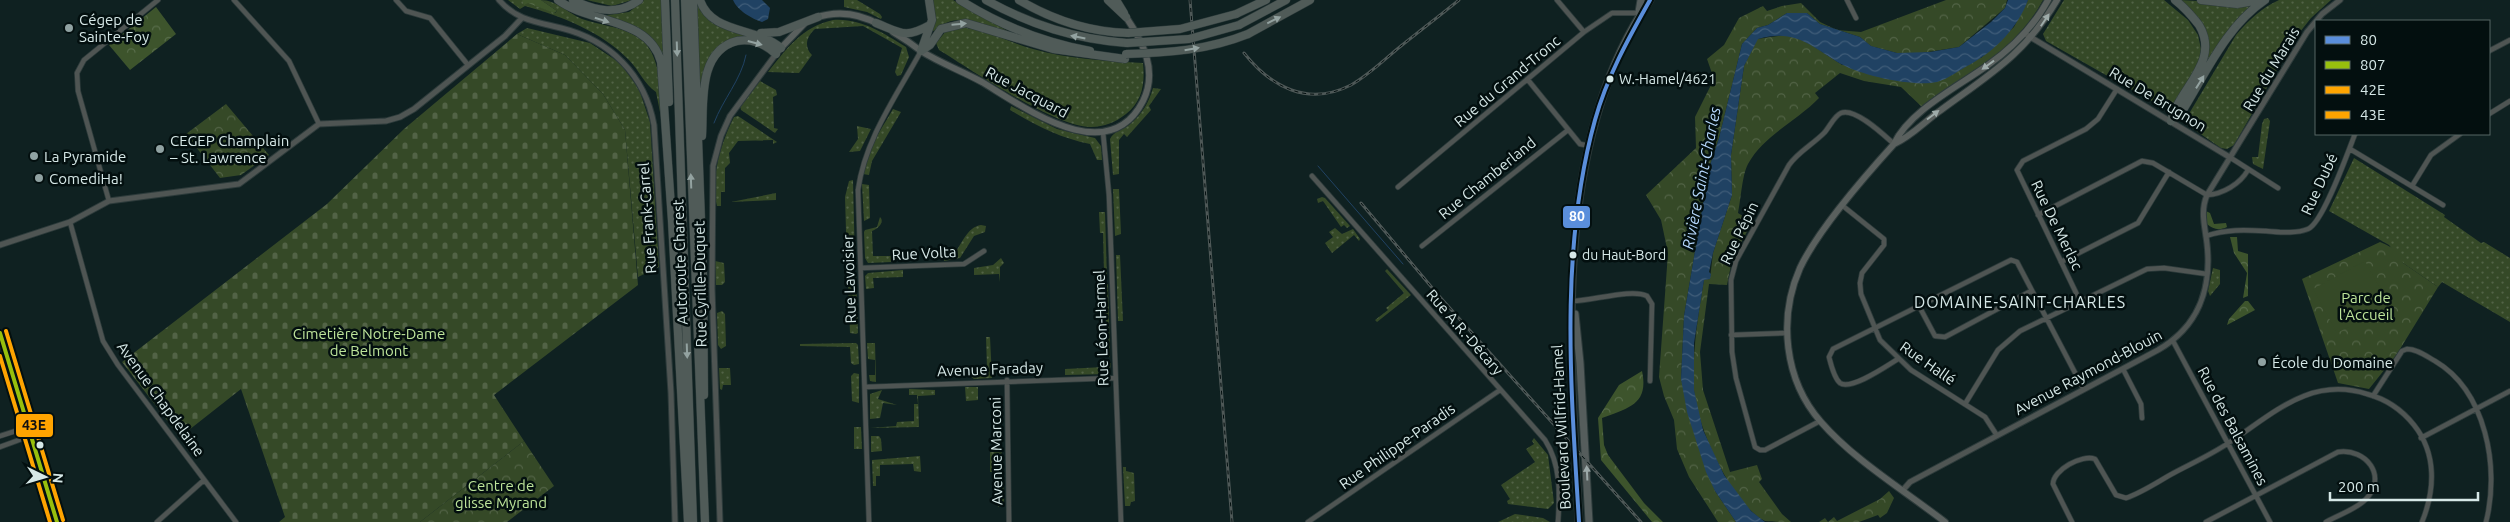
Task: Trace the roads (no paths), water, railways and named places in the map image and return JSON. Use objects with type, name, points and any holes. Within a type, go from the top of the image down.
[{"type":"highway","points":[[558,0],[578,12],[636,31],[647,38],[655,49],[662,73],[688,522]]},
{"type":"highway","points":[[576,1],[596,10],[613,11],[626,8],[639,0]]},
{"type":"highway","points":[[666,0],[672,221]]},
{"type":"highway","name":"Autoroute Charest","points":[[675,0],[693,522]]},
{"type":"highway","name":"Autoroute Charest","points":[[685,0],[704,522]]},
{"type":"highway","points":[[693,0],[704,336],[703,492]]},
{"type":"highway","points":[[700,0],[706,12],[716,21],[764,36],[778,51]]},
{"type":"highway","points":[[922,51],[932,12],[929,0]]},
{"type":"highway","points":[[960,0],[997,22],[1027,35],[1081,49],[1126,56]]},
{"type":"highway","points":[[986,0],[1011,14],[1065,34],[1126,43],[1189,39],[1240,25],[1286,0]]},
{"type":"highway","points":[[997,0],[1011,14]]},
{"type":"highway","points":[[1019,0],[1052,17],[1084,28],[1128,33],[1180,29],[1236,14],[1266,0]]},
{"type":"highway","points":[[1108,0],[1126,17]]},
{"type":"highway","points":[[1116,0],[1126,17]]},
{"type":"highway","points":[[922,51],[941,29],[966,23],[1053,49],[1126,56],[1175,52],[1218,44],[1248,34],[1310,0]]},
{"type":"highway","points":[[2172,121],[2174,110],[2200,68],[2206,52],[2205,41],[2200,28],[2188,11],[2174,0]]},
{"type":"highway","points":[[2201,0],[2237,4],[2260,0]]},
{"type":"highway","points":[[2172,121],[2181,113],[2231,32],[2242,18],[2265,0]]},
{"type":"highway","points":[[750,32],[779,32],[818,17]]},
{"type":"highway","points":[[876,23],[909,34],[918,33],[930,25]]},
{"type":"highway","points":[[701,220],[703,114],[706,76],[711,61],[723,48],[744,40],[778,51]]},
{"type":"main road","name":"Boulevard Wilfrid-Hamel","points":[[1579,522],[1571,363],[1576,233],[1590,146],[1606,88],[1639,13],[1641,0]]},
{"type":"main road","name":"Boulevard Wilfrid-Hamel","points":[[1639,13],[1650,0]]},
{"type":"main road","points":[[1945,522],[1835,436],[1820,421],[1798,385],[1790,360],[1787,333],[1791,294],[1801,267],[1815,243],[1894,144],[1899,133],[1918,115],[2001,56],[2025,33],[2048,0]]},
{"type":"main road","points":[[1894,144],[1906,138],[1935,114],[2007,62],[2031,39],[2058,0]]},
{"type":"main road","name":"Rue Cyrille-Duquet","points":[[778,51],[800,28],[818,17],[849,13],[876,23],[922,51]]},
{"type":"main road","name":"Rue Jacquard","points":[[922,51],[1050,121],[1079,132],[1103,132],[1120,125],[1137,111],[1147,93],[1149,82],[1145,50],[1126,17]]},
{"type":"main road","name":"Boulevard Wilfrid-Hamel","points":[[1573,301],[1578,329],[1590,522]]},
{"type":"main road","points":[[0,332],[57,522]]},
{"type":"street","points":[[109,201],[80,100],[77,73],[84,60],[158,0]]},
{"type":"street","points":[[234,0],[289,61],[319,124]]},
{"type":"street","points":[[396,0],[406,11],[430,18],[468,65]]},
{"type":"street","name":"Rue Frank-Carrel","points":[[499,0],[521,19],[572,31],[604,47],[634,73],[649,103],[654,125],[671,393],[675,522]]},
{"type":"street","points":[[1557,0],[1584,32]]},
{"type":"street","points":[[1847,0],[1856,18]]},
{"type":"street","name":"Rue du Marais","points":[[2317,20],[2340,0]]},
{"type":"street","name":"Rue du Grand-Tronc","points":[[1398,187],[1584,32],[1612,13],[1639,13]]},
{"type":"street","points":[[0,244],[70,222],[109,201],[239,184],[319,124],[379,122],[400,117],[518,25],[521,19]]},
{"type":"street","name":"Rue du Marais","points":[[2231,158],[2307,32],[2315,22]]},
{"type":"street","name":"Rue De Brugnon","points":[[2025,33],[2031,39],[2172,121],[2278,188]]},
{"type":"street","points":[[2490,50],[2510,40]]},
{"type":"street","name":"Rue Cyrille-Duquet","points":[[720,522],[712,288],[713,166],[721,136],[730,116],[778,51]]},
{"type":"street","name":"Rue Lavoisier","points":[[869,522],[858,190],[869,146],[922,51]]},
{"type":"street","points":[[1528,80],[1580,144],[1590,146]]},
{"type":"street","name":"Rue De Merlac","points":[[2080,301],[2017,170],[2020,164],[2086,129],[2098,119],[2117,89]]},
{"type":"street","points":[[2490,113],[2510,101]]},
{"type":"street","name":"Rue Pépin","points":[[1820,421],[1760,450],[1755,447],[1736,378],[1731,335],[1730,292],[1732,269],[1785,171],[1796,156],[1826,131],[1842,112],[1849,112],[1868,122],[1894,144]]},
{"type":"street","name":"Rue Chamberland","points":[[1422,246],[1568,130]]},
{"type":"street","name":"Rue Léon-Harmel","points":[[1103,132],[1109,195],[1121,522]]},
{"type":"street","name":"Rue Dubé","points":[[2206,236],[2228,229],[2288,232],[2310,228],[2316,224],[2355,135]]},
{"type":"street","points":[[2412,186],[2431,155],[2459,135]]},
{"type":"street","points":[[2350,149],[2444,205]]},
{"type":"street","name":"Avenue Raymond-Blouin","points":[[1903,490],[1910,482],[1996,434],[2173,342],[2186,329],[2202,305],[2207,274],[2206,236],[2202,206],[2231,158]]},
{"type":"street","points":[[2038,215],[2135,164],[2147,162],[2169,172],[2207,195],[2239,182],[2248,170]]},
{"type":"street","points":[[2061,262],[2138,223],[2169,172]]},
{"type":"street","name":"Rue A.R.-Décary","points":[[1312,176],[1545,440],[1552,451],[1560,496],[1558,522]]},
{"type":"street","name":"Rue Hallé","points":[[1843,206],[1884,239],[1884,245],[1862,273],[1860,283],[1861,294],[1880,340],[1898,359],[1922,377],[1990,422],[1996,434]]},
{"type":"street","name":"Avenue Chapdelaine","points":[[70,222],[103,341],[118,365],[236,522]]},
{"type":"street","name":"Rue Volta","points":[[861,268],[964,264],[984,251]]},
{"type":"street","points":[[1898,359],[1858,383],[1847,385],[1841,384],[1838,380],[1831,365],[1830,353],[2011,260],[2017,262],[2031,292],[2083,388]]},
{"type":"street","points":[[1965,404],[1998,350],[2020,332],[2046,318],[2147,268],[2164,268],[2207,274]]},
{"type":"street","points":[[1919,306],[1935,336],[1939,338],[1945,337],[2031,292]]},
{"type":"street","points":[[1573,301],[1594,300],[1636,293],[1647,296],[1652,304],[1650,381]]},
{"type":"street","points":[[1731,335],[1787,333]]},
{"type":"street","name":"Rue des Balsamines","points":[[2173,342],[2270,522]]},
{"type":"street","points":[[2373,396],[2402,350],[2413,349],[2452,372],[2475,409],[2486,432],[2491,460],[2490,501],[2486,522]]},
{"type":"street","points":[[2123,369],[2141,404],[2142,418]]},
{"type":"street","name":"Avenue Faraday","points":[[865,387],[1007,380],[1115,378]]},
{"type":"street","name":"Avenue Marconi","points":[[1007,380],[1009,522]]},
{"type":"street","points":[[2072,522],[2053,484],[2053,479],[2056,474],[2079,460],[2090,457],[2095,459],[2116,495],[2126,498],[2229,444],[2293,400],[2311,393],[2339,388],[2373,396],[2395,406],[2406,416],[2422,438],[2427,449],[2432,478],[2427,508],[2422,522]]},
{"type":"street","name":"Rue Philippe-Paradis","points":[[1308,522],[1500,390]]},
{"type":"street","points":[[2422,438],[2510,391]]},
{"type":"street","points":[[0,436],[28,427]]},
{"type":"street","points":[[0,447],[30,436]]},
{"type":"street","points":[[2206,522],[2338,452],[2357,453],[2371,465],[2374,482],[2372,492],[2360,504],[2326,522]]},
{"type":"street","points":[[157,522],[204,480]]},
{"type":"water","points":[[733,0],[762,0],[770,8],[768,19],[762,22],[749,16],[741,11]]},
{"type":"water","name":"Rivière Saint-Charles","points":[[2008,0],[2028,0],[2024,10],[2005,37],[1980,58],[1937,82],[1902,82],[1862,73],[1841,64],[1811,45],[1793,37],[1771,36],[1758,39],[1744,66],[1731,155],[1732,195],[1713,253],[1709,272],[1711,274],[1710,279],[1704,280],[1694,343],[1694,390],[1703,430],[1724,475],[1751,511],[1765,522],[1736,522],[1715,491],[1706,472],[1687,412],[1681,379],[1684,316],[1709,168],[1719,138],[1742,44],[1757,28],[1768,25],[1787,13],[1807,13],[1820,24],[1860,37],[1871,46],[1897,53],[1930,52],[1959,47],[1991,22],[2005,8]]},
{"type":"waterway","points":[[714,123],[740,73],[746,55]]},
{"type":"waterway","points":[[1318,166],[1403,264]]},
{"type":"railway","points":[[1190,0],[1232,522]]},
{"type":"railway","points":[[1244,53],[1266,75],[1278,84],[1291,90],[1305,94],[1335,91],[1351,85],[1374,69],[1459,0]]},
{"type":"railway","points":[[1361,203],[1439,296],[1641,522]]},
{"type":"place","name":"Cégep de Sainte-Foy","points":[[69,28]]},
{"type":"place","name":"W.-Hamel/4621","points":[[1610,79]]},
{"type":"place","name":"CEGEP Champlain – St. Lawrence","points":[[160,149]]},
{"type":"place","name":"La Pyramide","points":[[34,156]]},
{"type":"place","name":"ComediHa!","points":[[39,178]]},
{"type":"place","name":"du Haut-Bord","points":[[1573,255]]},
{"type":"place","name":"École du Domaine","points":[[2262,362]]},
{"type":"district","name":"DOMAINE-SAINT-CHARLES","points":[[2020,302]]},
{"type":"park label","name":"Parc de l'Accueil","points":[[2366,306]]},
{"type":"park label","name":"Cimetière Notre-Dame de Belmont","points":[[369,342]]},
{"type":"park label","name":"Centre de glisse Myrand","points":[[501,494]]}]
